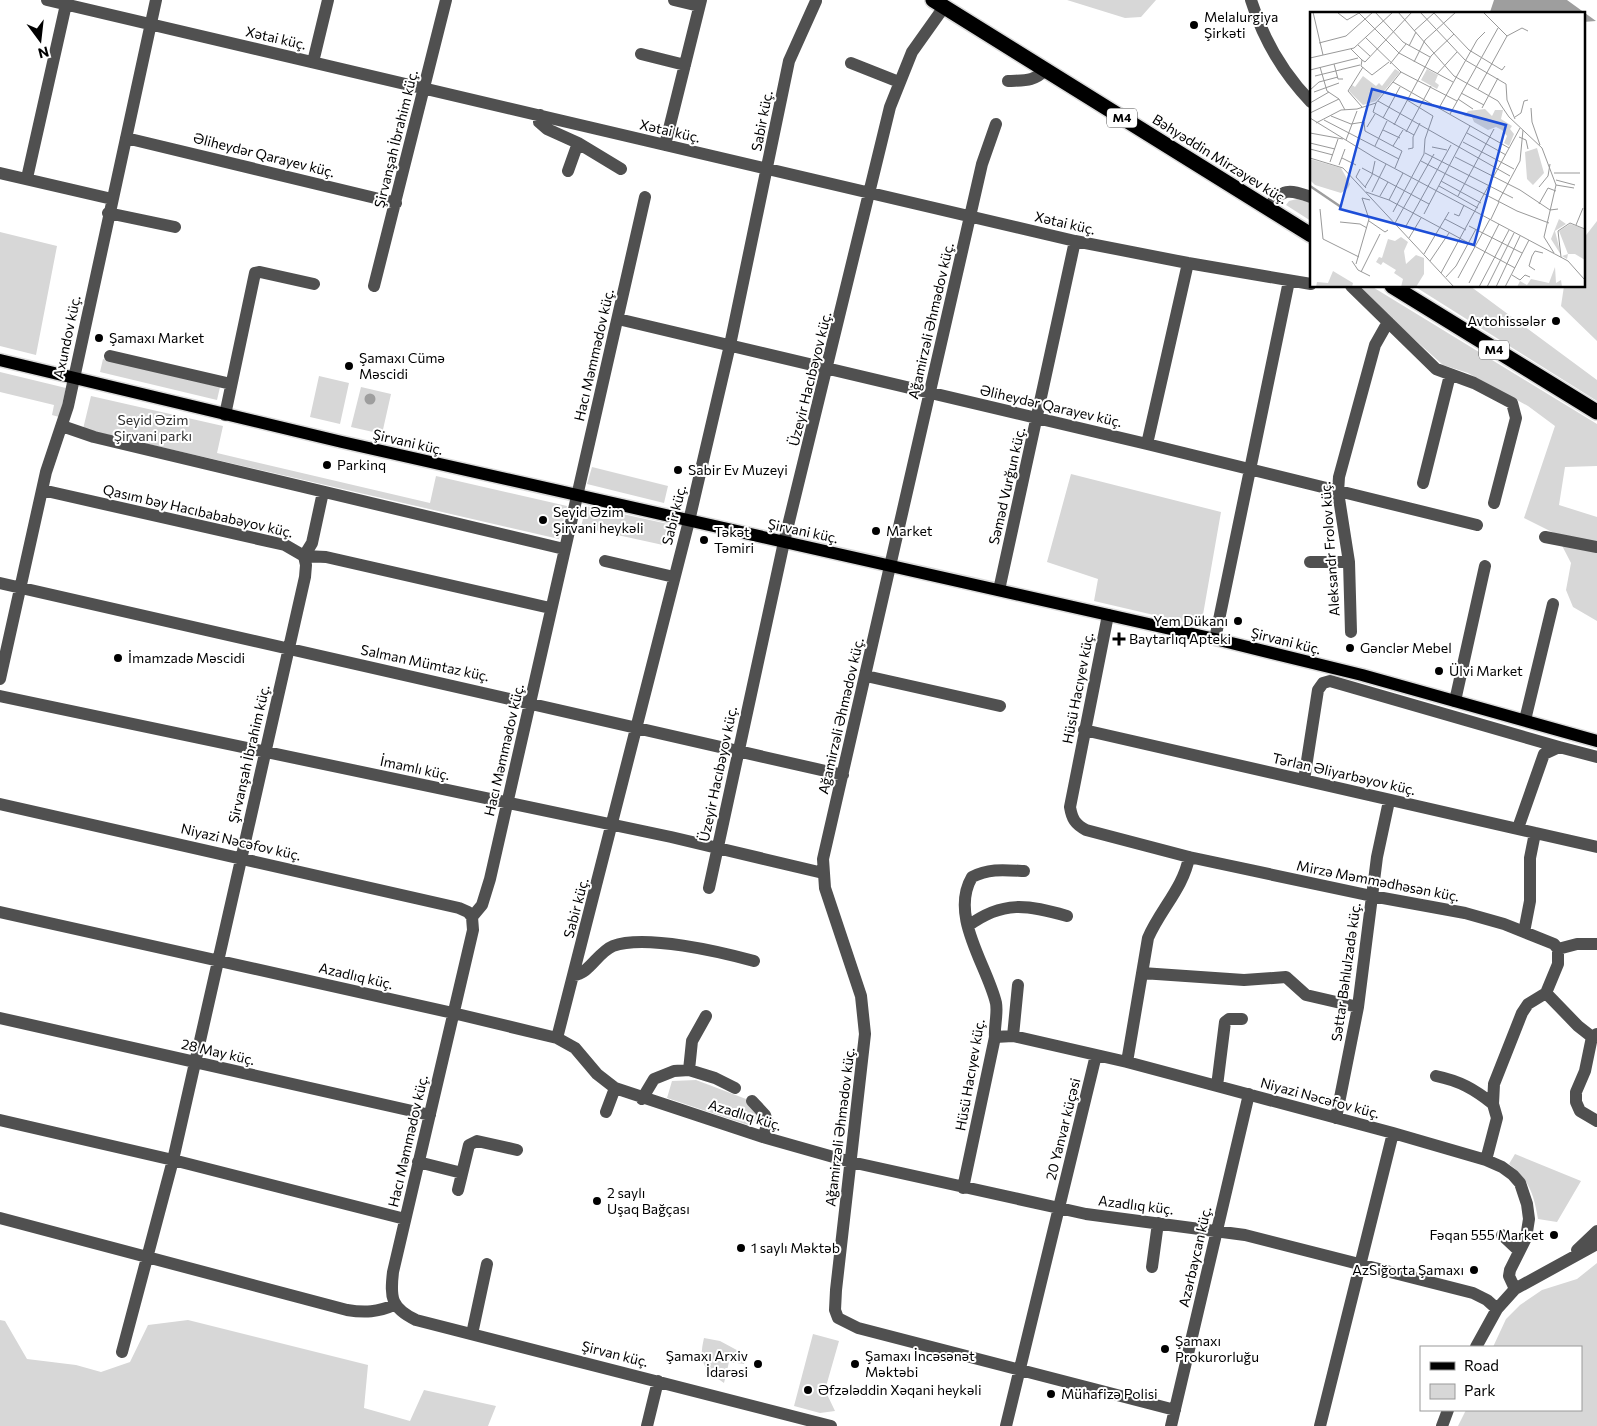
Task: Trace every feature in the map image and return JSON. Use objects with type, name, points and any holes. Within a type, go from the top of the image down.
[{"type":"highway","name":"Bəhyəddin Mirzəyev küç.","points":[[938,3],[1310,234]]},
{"type":"highway","name":"M4","points":[[1395,288],[1597,412]]},
{"type":"main road","name":"Şirvani küç.","points":[[0,360],[225,415],[1215,639],[1597,740]]},
{"type":"street","name":"Xətai küç.","points":[[46,0],[67,2],[150,24],[1075,241],[1310,284]]},
{"type":"street","name":"Axundov küç.","points":[[0,679],[42,490],[62,426],[74,378],[108,213],[156,0]]},
{"type":"street","points":[[313,62],[328,0]]},
{"type":"street","name":"Şirvanşah İbrahim küç.","points":[[374,286],[446,0]]},
{"type":"street","points":[[665,145],[700,3],[674,0]]},
{"type":"street","name":"Sabir küç.","points":[[557,1038],[638,728],[689,521],[768,169],[788,61],[816,0]]},
{"type":"street","points":[[1251,0],[1260,25],[1278,62],[1310,101]]},
{"type":"street","points":[[27,178],[67,2]]},
{"type":"street","name":"Üzeyir Hacıbəyov küç.","points":[[709,888],[784,542],[870,193],[899,82],[912,52],[938,3]]},
{"type":"street","points":[[641,54],[685,65]]},
{"type":"street","points":[[851,63],[899,82]]},
{"type":"street","points":[[1008,81],[1032,80],[1038,78],[1045,70]]},
{"type":"street","points":[[540,116],[539,122],[547,129],[578,143],[621,169]]},
{"type":"street","name":"Ağamirzəli Əhmədov küç.","points":[[996,124],[985,154],[823,859],[823,873],[825,888],[859,988],[865,1020],[865,1044],[836,1290],[835,1310],[838,1318],[858,1328],[1020,1370]]},
{"type":"street","name":"Əliheydər Qarayev küç.","points":[[126,138],[396,202]]},
{"type":"street","points":[[568,171],[578,143]]},
{"type":"street","points":[[0,173],[112,199]]},
{"type":"street","points":[[1268,208],[1279,194],[1285,192],[1296,192],[1310,197]]},
{"type":"street","name":"Hacı Məmmədov küç.","points":[[394,1305],[391,1296],[393,1272],[473,930],[472,917],[478,912],[486,893],[645,197]]},
{"type":"street","points":[[108,213],[175,227]]},
{"type":"street","name":"Səməd Vurğun küç.","points":[[999,590],[1038,419],[1075,241]]},
{"type":"street","points":[[1147,444],[1188,263]]},
{"type":"street","points":[[225,415],[255,273],[260,272],[314,284]]},
{"type":"street","points":[[1215,639],[1289,280]]},
{"type":"street","points":[[1353,288],[1436,369],[1505,397],[1512,402],[1516,410],[1516,418],[1494,503]]},
{"type":"street","name":"Əliheydər Qarayev küç.","points":[[618,319],[1147,444],[1477,525]]},
{"type":"street","name":"Aleksandr Frolov küç.","points":[[1351,632],[1349,562],[1338,492],[1342,461],[1375,345],[1388,322]]},
{"type":"street","points":[[110,356],[231,384]]},
{"type":"street","points":[[1423,483],[1450,374]]},
{"type":"street","points":[[62,426],[94,437],[564,549]]},
{"type":"street","name":"Qasım bəy Hacıbababəyov küç.","points":[[42,490],[285,545],[304,556],[326,557],[550,608]]},
{"type":"street","points":[[304,556],[312,543],[323,492]]},
{"type":"street","points":[[1545,537],[1597,547]]},
{"type":"street","name":"Şirvanşah İbrahim küç.","points":[[122,1352],[173,1160],[264,751],[306,577],[304,556]]},
{"type":"street","points":[[605,561],[674,577]]},
{"type":"street","points":[[1310,562],[1349,562]]},
{"type":"street","points":[[1455,701],[1485,566]]},
{"type":"street","name":"Salman Mümtaz küç.","points":[[0,583],[530,702],[842,776]]},
{"type":"street","points":[[1525,720],[1553,604]]},
{"type":"street","name":"Hüsü Hacıyev küç.","points":[[1077,825],[1071,817],[1070,807],[1108,615]]},
{"type":"street","points":[[866,676],[1000,706]]},
{"type":"street","points":[[1304,780],[1318,690],[1323,683],[1330,681],[1597,758]]},
{"type":"street","name":"İmamlı küç.","points":[[0,696],[612,825],[823,873]]},
{"type":"street","name":"Tərlan Əliyarbəyov küç.","points":[[1084,730],[1597,847]]},
{"type":"street","points":[[1518,828],[1541,759],[1544,754],[1559,746]]},
{"type":"street","name":"Səttar Bəhlulzadə küç.","points":[[1336,1118],[1358,1007],[1372,896],[1389,801]]},
{"type":"street","name":"Niyazi Nəcəfov küç.","points":[[0,804],[241,857],[459,908],[468,912],[472,917]]},
{"type":"street","name":"Mirzə Məmmədhəsən küç.","points":[[1077,825],[1086,830],[1189,856],[1372,896],[1465,913],[1524,932],[1554,944],[1558,949]]},
{"type":"street","points":[[1524,932],[1530,901],[1530,858],[1535,833]]},
{"type":"street","points":[[1127,1062],[1148,938],[1154,922],[1181,881],[1189,856]]},
{"type":"street","name":"Hüsü Hacıyev küç.","points":[[963,1188],[995,1037],[996,1003],[979,961],[968,926],[965,895],[972,877],[992,870],[1024,871]]},
{"type":"street","points":[[968,926],[983,915],[1002,908],[1018,906],[1038,908],[1067,916]]},
{"type":"street","name":"Azadlıq küç.","points":[[0,912],[557,1038],[575,1048],[596,1074],[615,1088],[642,1099],[763,1137],[851,1162],[1058,1209],[1216,1230],[1473,1293],[1487,1300],[1497,1309]]},
{"type":"street","points":[[574,975],[583,972],[606,950],[624,942],[711,949],[754,961]]},
{"type":"street","points":[[1486,1160],[1497,1118],[1493,1104],[1494,1084],[1522,1013],[1528,1004],[1546,993],[1558,964],[1558,949],[1577,944],[1597,944]]},
{"type":"street","points":[[1142,973],[1251,980],[1286,977],[1306,995],[1358,1007]]},
{"type":"street","points":[[1013,1036],[1018,985]]},
{"type":"street","points":[[1546,993],[1578,1026],[1594,1035],[1585,1070],[1576,1092],[1576,1102],[1580,1111],[1597,1121]]},
{"type":"street","points":[[689,1070],[692,1041],[706,1016]]},
{"type":"street","name":"28 May küç.","points":[[0,1018],[430,1115]]},
{"type":"street","points":[[1217,1086],[1225,1022],[1229,1019],[1242,1019]]},
{"type":"street","name":"Niyazi Nəcəfov küç.","points":[[995,1037],[1013,1036],[1127,1062],[1486,1160],[1513,1175],[1524,1192],[1529,1226],[1526,1238],[1510,1270],[1509,1276],[1515,1289]]},
{"type":"street","name":"20 Yanvar küçəsi","points":[[1006,1426],[1096,1055]]},
{"type":"street","points":[[642,1099],[654,1079],[674,1071],[689,1070],[716,1078],[735,1088]]},
{"type":"street","points":[[1436,1076],[1457,1080],[1469,1086],[1493,1104]]},
{"type":"street","points":[[606,1112],[615,1088]]},
{"type":"street","name":"Azərbaycan küç.","points":[[1171,1426],[1249,1094]]},
{"type":"street","points":[[752,1101],[764,1115],[768,1124],[763,1137]]},
{"type":"street","points":[[0,1120],[173,1160],[405,1219]]},
{"type":"street","points":[[1320,1426],[1392,1133]]},
{"type":"street","points":[[458,1190],[469,1145],[472,1142],[478,1141],[516,1150]]},
{"type":"street","points":[[418,1162],[462,1173]]},
{"type":"street","points":[[0,1218],[347,1310],[362,1313],[379,1311],[394,1305]]},
{"type":"street","points":[[1152,1267],[1158,1223]]},
{"type":"street","points":[[1564,1262],[1597,1231]]},
{"type":"street","points":[[1502,1235],[1519,1251]]},
{"type":"street","points":[[1477,1346],[1497,1309],[1515,1289],[1597,1244]]},
{"type":"street","points":[[472,1334],[487,1264]]},
{"type":"street","name":"Şirvan küç.","points":[[394,1305],[405,1315],[416,1320],[658,1381],[801,1422],[831,1426]]},
{"type":"street","points":[[1020,1370],[1175,1410]]},
{"type":"street","points":[[647,1426],[658,1381]]},
{"type":"street","points":[[1442,1426],[1448,1411]]},
{"type":"green space","points":[[1067,0],[1156,0],[1141,17],[1125,18]]},
{"type":"green space","points":[[1297,199],[1310,203],[1310,220],[1286,205],[1289,201]]},
{"type":"green space","points":[[1597,221],[1597,341],[1561,306],[1564,288],[1584,288],[1584,238]]},
{"type":"green space","points":[[0,232],[57,246],[36,355],[0,346]]},
{"type":"green space","points":[[1357,288],[1374,288],[1597,424],[1597,466],[1565,467],[1559,505],[1597,517],[1597,621],[1573,607],[1566,590],[1571,563],[1556,534],[1524,518],[1555,426],[1528,406],[1468,373],[1443,365]]},
{"type":"green space","points":[[1417,288],[1473,288],[1597,380],[1597,401]]},
{"type":"green space","points":[[103,359],[220,387],[217,400],[100,372]]},
{"type":"green space","points":[[0,372],[66,388],[59,417],[52,415],[54,405],[0,392]]},
{"type":"green space","points":[[319,376],[349,383],[340,424],[310,417]]},
{"type":"green space","points":[[361,387],[391,394],[382,434],[351,427]]},
{"type":"green space","name":"Seyid Əzim Şirvani parkı","points":[[91,396],[223,426],[217,453],[430,503],[436,476],[567,506],[559,539],[83,429]]},
{"type":"green space","points":[[592,467],[668,486],[664,503],[587,484]]},
{"type":"green space","points":[[1071,474],[1221,512],[1201,626],[1094,601],[1098,579],[1047,562]]},
{"type":"green space","points":[[586,506],[668,524],[663,545],[581,527]]},
{"type":"green space","points":[[696,1080],[746,1099],[758,1116],[751,1126],[667,1098],[672,1081]]},
{"type":"green space","points":[[1515,1154],[1581,1181],[1557,1222],[1538,1219],[1530,1188],[1509,1164]]},
{"type":"green space","points":[[1597,1263],[1597,1426],[1458,1426],[1466,1411],[1582,1411],[1582,1346],[1493,1346],[1506,1319],[1520,1305],[1542,1290],[1577,1279]]},
{"type":"green space","points":[[0,1320],[5,1321],[27,1359],[76,1365],[101,1372],[130,1362],[148,1325],[188,1320],[368,1365],[364,1408],[410,1421],[424,1390],[496,1406],[488,1426],[0,1426]]},
{"type":"green space","points":[[813,1334],[839,1341],[825,1390],[835,1411],[820,1413],[794,1406]]},
{"type":"green space","points":[[704,1338],[720,1341],[746,1355],[744,1364],[729,1362],[724,1383],[704,1365],[702,1347]]},
{"type":"shaded area","points":[[1494,0],[1567,0],[1584,12],[1490,12]]},
{"type":"shaded area","points":[[1584,12],[1596,21],[1584,22]]},
{"type":"shaded area","points":[[370,393],[376,399],[370,405],[364,399]]},
{"type":"place","name":"Melalurgiya Şirkəti","points":[[1194,25]]},
{"type":"place","name":"Avtohissələr","points":[[1556,321]]},
{"type":"place","name":"Şamaxı Market","points":[[99,338]]},
{"type":"place","name":"Şamaxı Cümə Məscidi","points":[[349,366]]},
{"type":"place","name":"Parkinq","points":[[327,465]]},
{"type":"place","name":"Sabir Ev Muzeyi","points":[[678,470]]},
{"type":"place","name":"Seyid Əzim Şirvani heykəli","points":[[543,520]]},
{"type":"place","name":"Market","points":[[876,531]]},
{"type":"place","name":"Təkət Təmiri","points":[[704,540]]},
{"type":"place","name":"Yem Dükanı","points":[[1238,621]]},
{"type":"place","name":"Baytarlıq Apteki","points":[[1119,639]]},
{"type":"place","name":"Gənclər Mebel","points":[[1350,648]]},
{"type":"place","name":"İmamzadə Məscidi","points":[[118,658]]},
{"type":"place","name":"Ülvi Market","points":[[1439,671]]},
{"type":"place","name":"2 saylı Uşaq Bağçası","points":[[597,1201]]},
{"type":"place","name":"Fəqan 555 Market","points":[[1554,1235]]},
{"type":"place","name":"1 saylı Məktəb","points":[[741,1248]]},
{"type":"place","name":"AzSığorta Şamaxı","points":[[1474,1270]]},
{"type":"place","name":"Şamaxı Prokurorluğu","points":[[1165,1349]]},
{"type":"place","name":"Şamaxı Arxiv İdarəsi","points":[[758,1364]]},
{"type":"place","name":"Şamaxı İncəsənət Məktəbi","points":[[855,1364]]},
{"type":"place","name":"Əfzələddin Xəqani heykəli","points":[[808,1390]]},
{"type":"place","name":"Mühafizə Polisi","points":[[1051,1394]]}]
